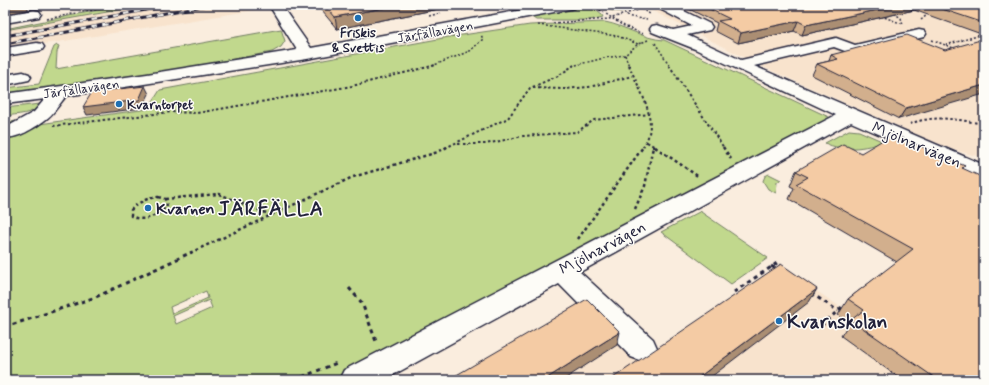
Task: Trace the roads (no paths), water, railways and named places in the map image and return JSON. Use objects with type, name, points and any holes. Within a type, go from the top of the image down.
[{"type":"street","points":[[275,5],[305,52]]},
{"type":"street","name":"Järfällavägen","points":[[305,52],[537,5]]},
{"type":"street","name":"Järfällavägen","points":[[5,98],[157,78],[570,5]]},
{"type":"street","name":"Mjölnarvägen","points":[[662,5],[705,27],[657,34],[739,65],[850,115],[984,172]]},
{"type":"street","points":[[5,19],[34,14]]},
{"type":"street","points":[[739,65],[836,42],[853,50],[919,34]]},
{"type":"street","points":[[5,52],[37,47]]},
{"type":"street","points":[[10,132],[40,116],[61,91]]},
{"type":"street","name":"Mjölnarvägen","points":[[355,380],[850,115]]},
{"type":"street","points":[[564,268],[642,348]]},
{"type":"railway","points":[[5,36],[173,5]]},
{"type":"railway","points":[[5,44],[207,5]]},
{"type":"place","name":"Friskis & Svettis","points":[[358,18]]},
{"type":"place","name":"Kvarntorpet","points":[[119,104]]},
{"type":"place","name":"Kvarnen","points":[[148,208]]},
{"type":"place","name":"Kvarnskolan","points":[[779,321]]},
{"type":"district","name":"JÄRFÄLLA","points":[[271,208]]}]
